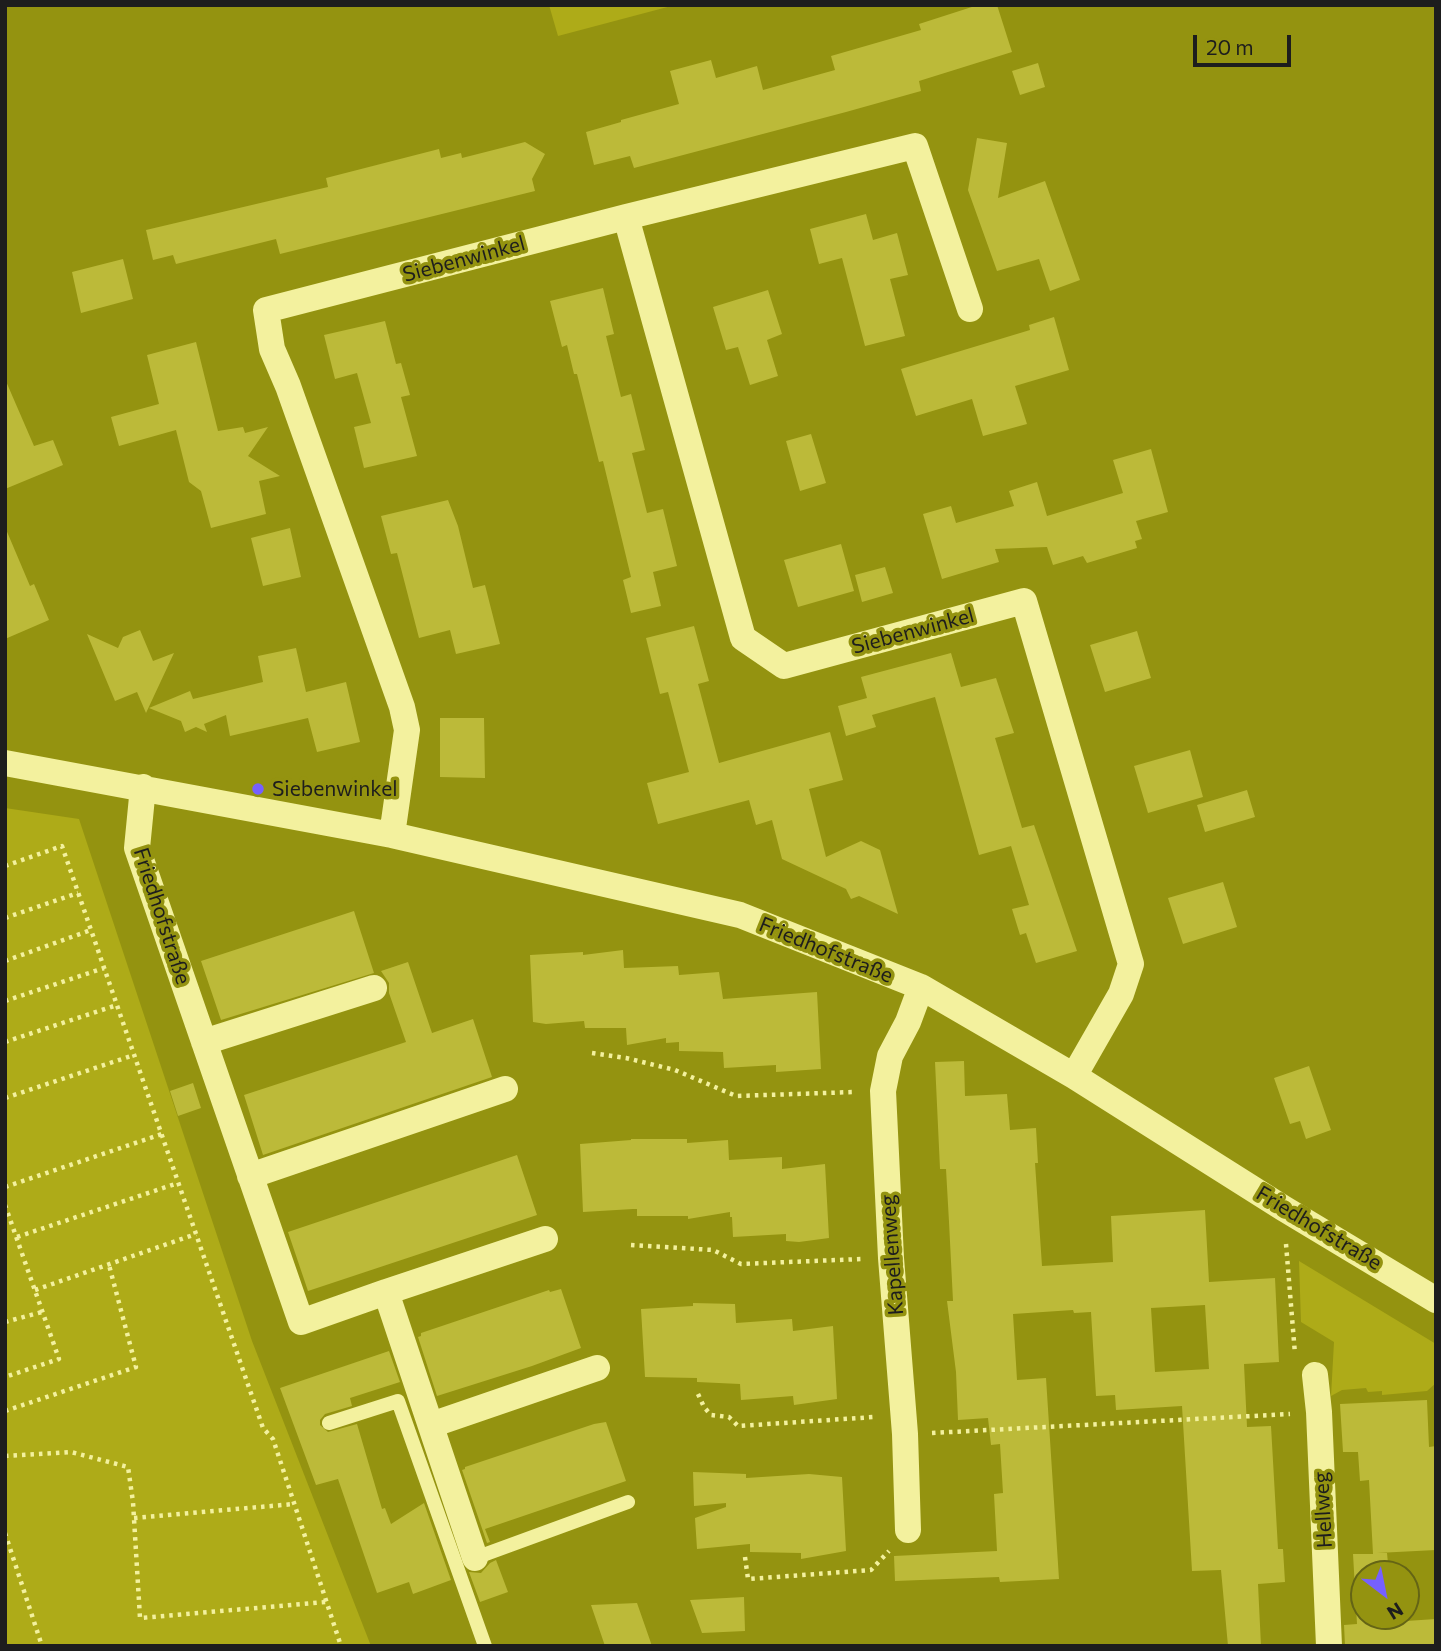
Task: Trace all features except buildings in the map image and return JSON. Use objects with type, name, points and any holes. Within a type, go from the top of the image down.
[{"type":"street","name":"Siebenwinkel","points":[[392,835],[407,730],[402,706],[288,386],[272,349],[266,310],[915,146],[970,309]]},
{"type":"street","name":"Siebenwinkel","points":[[626,217],[743,638],[784,666],[1024,601],[1131,964],[1121,994],[1074,1076]]},
{"type":"street","name":"Friedhofstraße","points":[[5,763],[392,835],[740,915],[921,987],[1074,1076],[1283,1208],[1436,1300]]},
{"type":"street","name":"Friedhofstraße","points":[[143,787],[137,848],[301,1322],[545,1239]]},
{"type":"street","name":"Kapellenweg","points":[[908,1530],[883,1091],[890,1056],[908,1022],[921,987]]},
{"type":"street","points":[[204,1042],[374,988]]},
{"type":"street","points":[[250,1176],[505,1089]]},
{"type":"street","points":[[386,1292],[475,1558]]},
{"type":"street","name":"Hellweg","points":[[1305,1367],[1319,1412],[1329,1646]]},
{"type":"street","points":[[431,1425],[597,1368]]},
{"type":"lane","points":[[329,1423],[398,1401],[485,1646]]},
{"type":"lane","points":[[475,1558],[628,1502]]},
{"type":"path","points":[[5,866],[62,846],[263,1428],[273,1439],[341,1646]]},
{"type":"path","points":[[5,918],[78,893]]},
{"type":"path","points":[[5,961],[91,930]]},
{"type":"path","points":[[5,1001],[104,968]]},
{"type":"path","points":[[5,1041],[117,1005]]},
{"type":"path","points":[[592,1053],[675,1070],[736,1096],[883,1091]]},
{"type":"path","points":[[5,1098],[134,1055]]},
{"type":"path","points":[[5,1187],[162,1135]]},
{"type":"path","points":[[17,1237],[178,1183]]},
{"type":"path","points":[[5,1205],[59,1359],[5,1377]]},
{"type":"path","points":[[1283,1208],[1305,1367]]},
{"type":"path","points":[[5,1227],[12,1225]]},
{"type":"path","points":[[35,1290],[196,1234]]},
{"type":"path","points":[[631,1245],[713,1250],[741,1264],[891,1258]]},
{"type":"path","points":[[5,1410],[136,1367],[109,1265]]},
{"type":"path","points":[[5,1322],[42,1312]]},
{"type":"path","points":[[698,1394],[711,1415],[729,1417],[738,1426],[1319,1412]]},
{"type":"path","points":[[5,1456],[71,1452],[128,1467],[140,1618],[326,1602]]},
{"type":"path","points":[[134,1518],[294,1504]]},
{"type":"path","points":[[745,1557],[748,1579],[871,1570],[908,1530]]},
{"type":"path","points":[[5,1533],[43,1646]]},
{"type":"shaded area","points":[[549,5],[675,5],[558,36]]},
{"type":"shaded area","points":[[5,808],[79,819],[252,1341],[371,1646],[5,1646]]},
{"type":"shaded area","points":[[1299,1261],[1436,1344],[1436,1383],[1427,1391],[1382,1395],[1382,1391],[1368,1392],[1366,1388],[1342,1390],[1331,1396],[1334,1342],[1301,1322]]},
{"type":"place","name":"Siebenwinkel","points":[[258,789]]}]
